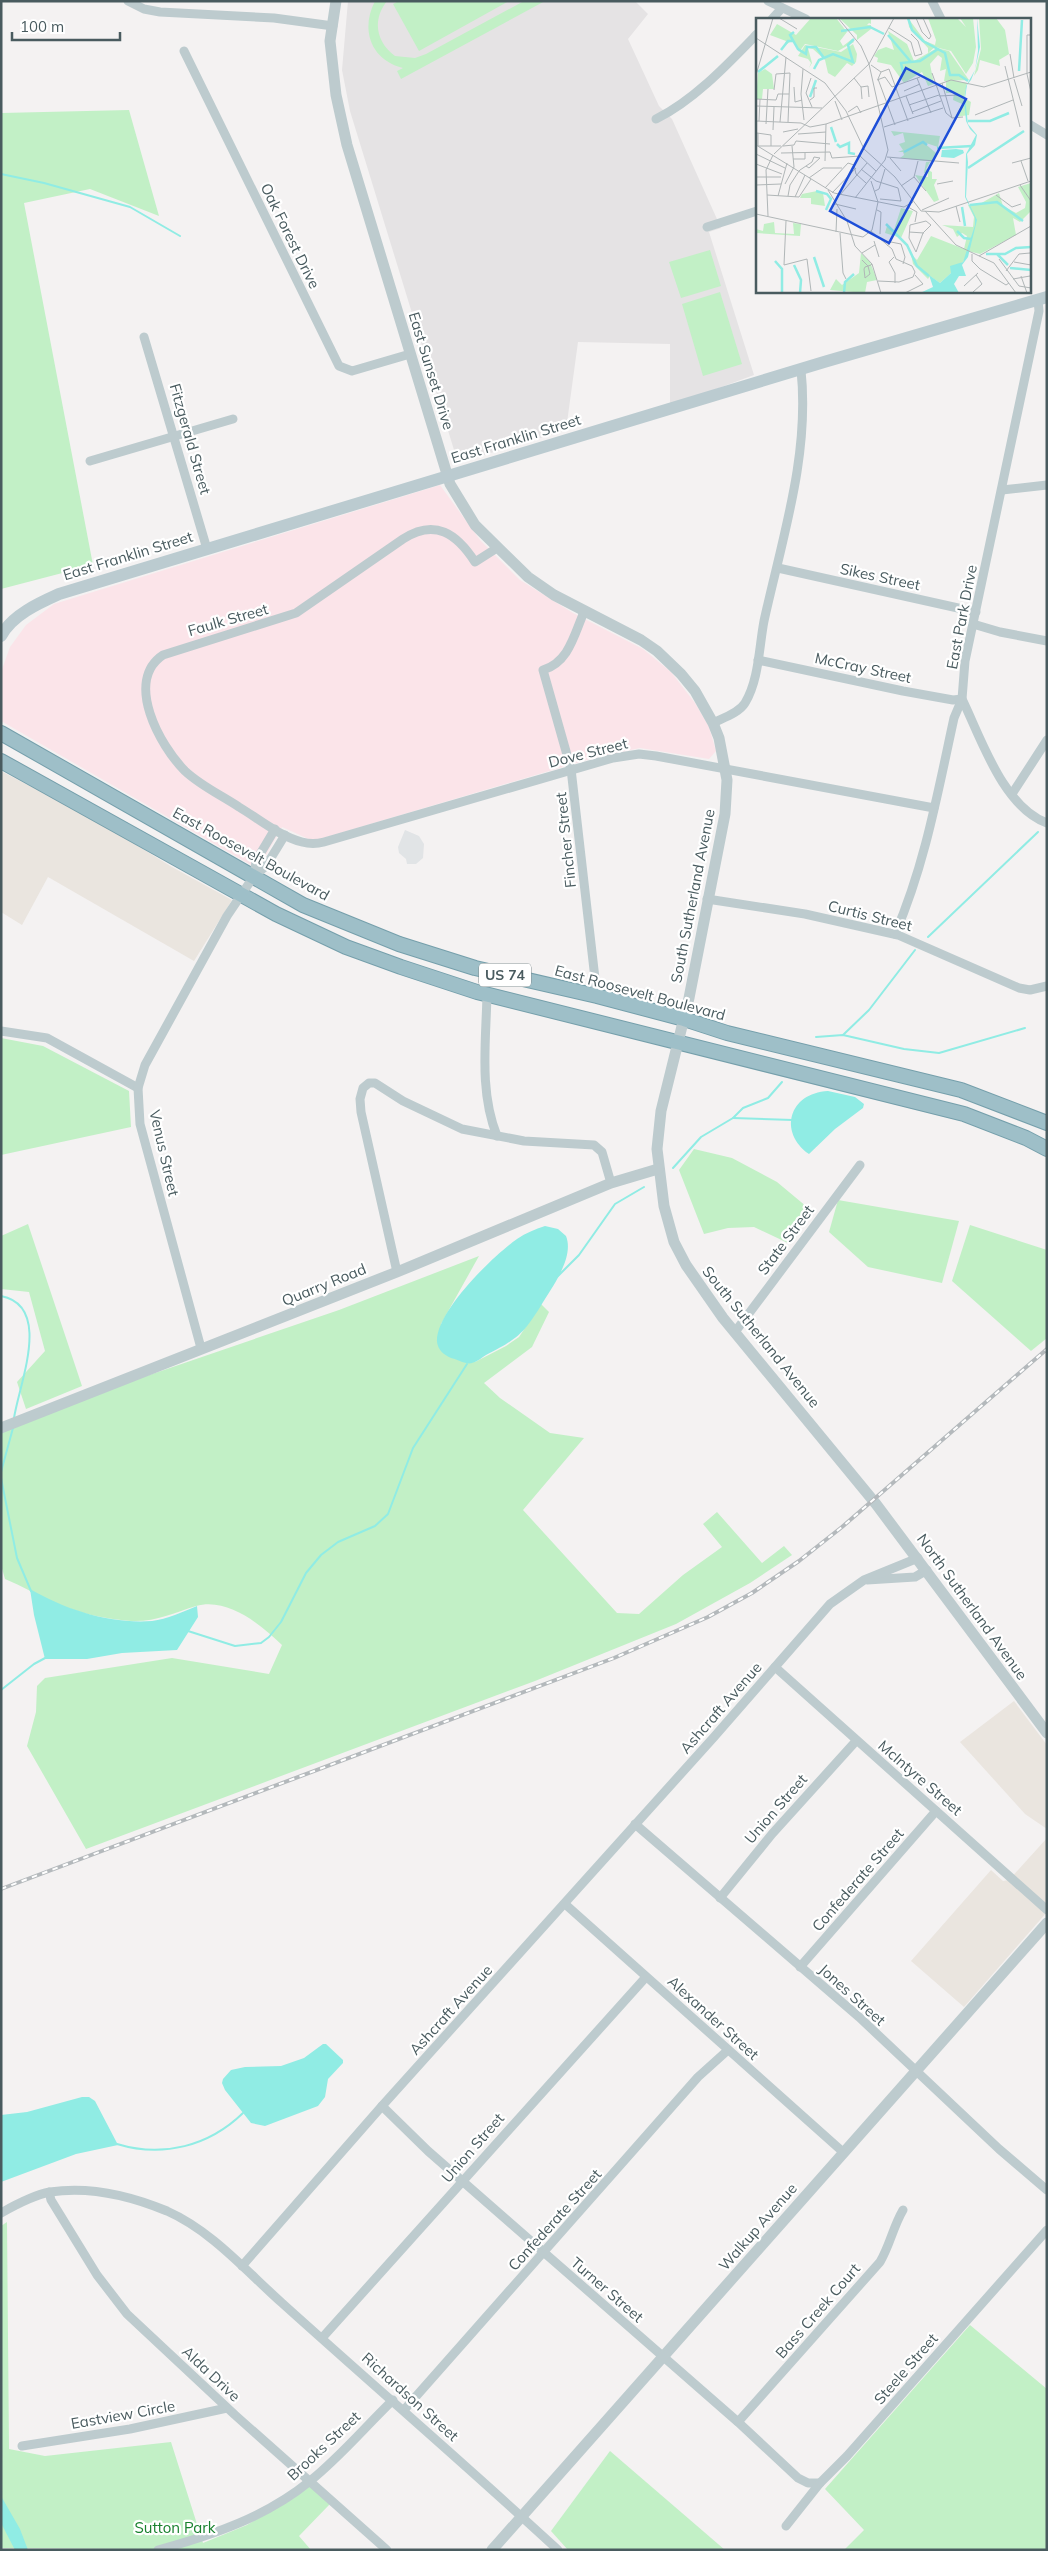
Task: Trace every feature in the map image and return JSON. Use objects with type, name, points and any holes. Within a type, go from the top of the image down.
[{"type":"highway","name":"East Roosevelt Boulevard","points":[[1,734],[303,905],[398,944],[475,968],[597,996],[684,1019],[727,1033],[961,1090],[1047,1123]]},
{"type":"highway","name":"US 74","points":[[1,761],[240,895],[346,948],[487,994],[964,1114],[1026,1138],[1047,1149]]},
{"type":"main road","name":"East Franklin Street","points":[[2,632],[25,612],[59,594],[1042,299]]},
{"type":"street","points":[[128,1],[144,9],[160,12],[274,18],[333,26]]},
{"type":"street","name":"East Sunset Drive","points":[[336,1],[330,41],[335,86],[346,138],[447,477],[475,525],[528,577],[584,612],[642,640],[671,662],[695,691],[713,723]]},
{"type":"street","points":[[768,1],[804,18]]},
{"type":"street","points":[[932,1],[940,18]]},
{"type":"street","points":[[773,18],[782,8]]},
{"type":"street","points":[[656,119],[672,111],[689,98],[756,35]]},
{"type":"street","name":"Oak Forest Drive","points":[[184,51],[339,366],[352,370],[410,354]]},
{"type":"street","points":[[1031,127],[1047,135]]},
{"type":"street","points":[[707,227],[756,211]]},
{"type":"street","name":"East Park Drive","points":[[895,934],[918,874],[954,718],[962,699],[965,661],[1042,299]]},
{"type":"street","name":"Fitzgerald Street","points":[[144,337],[175,436],[207,549]]},
{"type":"street","points":[[713,723],[745,704],[758,660],[766,614],[787,532],[802,434],[801,370]]},
{"type":"street","points":[[90,461],[233,419]]},
{"type":"street","points":[[1002,490],[1047,485]]},
{"type":"street","name":"Faulk Street","points":[[274,829],[201,784],[172,755],[156,728],[145,693],[144,681],[152,663],[163,655],[175,650],[296,614],[402,539],[419,531],[439,530],[455,537],[475,562],[497,548]]},
{"type":"street","name":"Sikes Street","points":[[778,568],[976,612]]},
{"type":"street","name":"Fincher Street","points":[[584,612],[566,654],[558,664],[543,670],[572,769],[597,996]]},
{"type":"street","points":[[974,624],[1000,632],[1047,641]]},
{"type":"street","name":"McCray Street","points":[[758,660],[903,691],[953,700],[962,699]]},
{"type":"street","points":[[962,699],[1002,781],[1028,812],[1047,822]]},
{"type":"street","name":"South Sutherland Avenue","points":[[713,723],[719,738],[727,780],[725,814],[684,1019],[661,1112],[657,1149],[664,1206],[674,1242],[696,1282],[873,1500]]},
{"type":"street","points":[[1012,794],[1047,740]]},
{"type":"street","name":"Dove Street","points":[[274,829],[301,842],[320,843],[572,769],[613,758],[639,754],[934,808]]},
{"type":"street","points":[[254,876],[256,861],[274,829]]},
{"type":"street","points":[[240,895],[254,876],[266,866],[285,835]]},
{"type":"street","name":"Venus Street","points":[[201,1348],[140,1124],[138,1088],[145,1065],[207,949],[240,895]]},
{"type":"street","name":"Curtis Street","points":[[707,899],[805,914],[895,934],[1019,988],[1030,990],[1047,986]]},
{"type":"street","points":[[487,994],[484,1076],[491,1121],[497,1136]]},
{"type":"street","points":[[1,1031],[47,1038],[138,1088]]},
{"type":"street","points":[[397,1272],[361,1112],[360,1099],[363,1088],[370,1083],[375,1082],[403,1101],[462,1129],[524,1141],[594,1145],[602,1152],[611,1183]]},
{"type":"street","name":"State Street","points":[[735,1332],[860,1165]]},
{"type":"street","name":"Quarry Road","points":[[1,1428],[397,1272],[611,1183],[658,1169]]},
{"type":"street","name":"North Sutherland Avenue","points":[[873,1500],[1047,1733]]},
{"type":"street","name":"Ashcraft Avenue","points":[[242,2266],[382,2106],[565,1904],[830,1604],[864,1580],[918,1558]]},
{"type":"street","points":[[864,1580],[915,1577],[927,1570]]},
{"type":"street","name":"McIntyre Street","points":[[775,1667],[1047,1910]]},
{"type":"street","name":"Union Street","points":[[720,1898],[772,1834],[856,1741]]},
{"type":"street","name":"Confederate Street","points":[[800,1967],[936,1811]]},
{"type":"street","name":"Jones Street","points":[[635,1824],[859,2018],[915,2072],[1047,2190]]},
{"type":"street","name":"Alexander Street","points":[[565,1904],[843,2152]]},
{"type":"street","name":"Walkup Avenue","points":[[492,2550],[1047,1923]]},
{"type":"street","name":"Union Street","points":[[322,2338],[646,1977]]},
{"type":"street","name":"Confederate Street","points":[[404,2410],[698,2078],[728,2050]]},
{"type":"street","name":"Turner Street","points":[[382,2106],[463,2181],[738,2422],[798,2478],[808,2483],[820,2483]]},
{"type":"street","points":[[1,2213],[49,2192],[105,2192],[138,2200],[170,2212],[198,2230],[242,2266]]},
{"type":"street","name":"Alda Drive","points":[[49,2192],[51,2200],[110,2294],[127,2314],[227,2408],[387,2550]]},
{"type":"street","name":"Bass Creek Court","points":[[738,2422],[880,2262],[887,2250],[895,2224],[903,2210]]},
{"type":"street","name":"Steele Street","points":[[786,2526],[820,2483],[847,2456],[1047,2230]]},
{"type":"street","name":"Richardson Street","points":[[242,2266],[558,2550]]},
{"type":"street","name":"Brooks Street","points":[[158,2550],[249,2520],[278,2504],[310,2481],[393,2400]]},
{"type":"street","name":"Eastview Circle","points":[[22,2446],[130,2429],[227,2408]]},
{"type":"shaded area","points":[[348,1],[635,1],[648,14],[628,39],[659,106],[672,119],[721,228],[709,232],[754,375],[670,406],[670,344],[578,342],[566,430],[458,463],[350,111],[342,70]]},
{"type":"shaded area","points":[[440,485],[480,540],[520,580],[573,613],[643,649],[671,672],[695,703],[709,727],[716,751],[709,759],[640,748],[593,758],[313,841],[282,827],[258,869],[1,721],[1,672],[10,647],[26,625],[54,604]]},
{"type":"shaded area","points":[[1,771],[99,822],[172,867],[232,900],[194,961],[48,877],[22,925],[1,912]]},
{"type":"shaded area","points":[[405,830],[419,836],[424,844],[423,858],[416,864],[407,864],[406,859],[399,853],[398,847]]},
{"type":"shaded area","points":[[1014,1701],[1047,1745],[1047,1829],[1025,1814],[960,1742]]},
{"type":"shaded area","points":[[1047,1838],[1047,1912],[964,2007],[911,1961],[991,1870],[1003,1881],[1009,1880]]},
{"type":"green space","points":[[375,1],[387,1],[382,8],[378,23],[380,37],[384,44],[395,56],[415,58],[426,54],[524,1],[545,1],[401,79],[397,71],[403,68],[383,58],[371,42],[369,23]]},
{"type":"green space","points":[[399,1],[509,1],[419,51],[393,4]]},
{"type":"green space","points":[[129,110],[159,216],[90,189],[24,203],[93,565],[1,589],[1,113]]},
{"type":"green space","points":[[710,250],[721,286],[681,298],[669,262]]},
{"type":"green space","points":[[720,292],[742,364],[703,376],[682,304]]},
{"type":"green space","points":[[1,1038],[43,1046],[129,1091],[131,1127],[1,1155]]},
{"type":"green space","points":[[694,1149],[732,1158],[777,1182],[813,1212],[788,1243],[754,1227],[728,1228],[704,1234],[679,1170]]},
{"type":"green space","points":[[838,1200],[959,1221],[942,1283],[868,1267],[829,1232]]},
{"type":"green space","points":[[28,1224],[82,1386],[26,1409],[17,1382],[45,1351],[29,1292],[1,1289],[1,1236]]},
{"type":"green space","points":[[970,1225],[1047,1250],[1047,1338],[1031,1351],[952,1281]]},
{"type":"green space","points":[[479,1256],[441,1324],[475,1362],[519,1337],[541,1304],[549,1312],[532,1347],[484,1383],[500,1398],[550,1433],[584,1438],[523,1510],[617,1613],[639,1614],[683,1575],[722,1547],[703,1524],[717,1512],[762,1563],[784,1546],[792,1555],[750,1583],[676,1624],[535,1681],[86,1849],[27,1746],[36,1712],[37,1686],[45,1678],[172,1658],[269,1674],[282,1645],[254,1621],[220,1605],[196,1606],[148,1620],[121,1620],[91,1615],[62,1606],[5,1579],[1,1565],[1,1432],[123,1384],[339,1310]]},
{"type":"green space","name":"Sutton Park","points":[[7,2222],[9,2449],[45,2456],[171,2442],[203,2543],[247,2525],[310,2486],[330,2504],[299,2536],[311,2550],[1,2548],[1,2226]]},
{"type":"green space","points":[[970,2325],[1047,2389],[1047,2550],[844,2550],[864,2530],[825,2489]]},
{"type":"green space","points":[[610,2451],[725,2550],[568,2550],[551,2531]]},
{"type":"water","points":[[828,1091],[855,1097],[864,1104],[863,1108],[835,1129],[809,1154],[799,1145],[793,1135],[792,1115],[804,1099],[815,1093]]},
{"type":"water","points":[[545,1226],[558,1229],[566,1236],[568,1252],[558,1277],[527,1327],[507,1344],[474,1362],[464,1363],[444,1354],[437,1342],[439,1330],[445,1315],[455,1300],[481,1271],[507,1247],[524,1235]]},
{"type":"water","points":[[30,1589],[73,1609],[104,1618],[152,1621],[169,1617],[197,1606],[198,1617],[177,1650],[122,1653],[87,1659],[45,1659],[34,1615]]},
{"type":"water","points":[[323,2044],[326,2044],[343,2060],[343,2063],[328,2079],[325,2097],[318,2106],[265,2126],[251,2123],[225,2090],[222,2083],[231,2070],[245,2067],[281,2066],[304,2058]]},
{"type":"water","points":[[82,2097],[89,2097],[95,2101],[118,2145],[76,2154],[1,2182],[1,2115],[27,2112]]},
{"type":"water","points":[[1,2496],[20,2529],[28,2550],[15,2550],[1,2523]]},
{"type":"waterway","points":[[1,174],[44,183],[130,207],[180,236]]},
{"type":"waterway","points":[[928,937],[1038,832]]},
{"type":"waterway","points":[[843,1035],[869,1010],[915,950]]},
{"type":"waterway","points":[[816,1037],[843,1035],[904,1049],[939,1053],[1025,1028]]},
{"type":"waterway","points":[[673,1168],[701,1137],[733,1118],[743,1108],[768,1098],[782,1082]]},
{"type":"waterway","points":[[733,1118],[793,1120]]},
{"type":"waterway","points":[[557,1277],[579,1255],[615,1204],[644,1187]]},
{"type":"waterway","points":[[1,1296],[17,1303],[26,1314],[29,1330],[26,1367],[14,1418]]},
{"type":"waterway","points":[[188,1631],[235,1646],[261,1643],[269,1637],[281,1622],[306,1573],[321,1555],[338,1542],[375,1526],[388,1514],[413,1448],[467,1364]]},
{"type":"waterway","points":[[1,1472],[13,1428]]},
{"type":"waterway","points":[[1,1478],[17,1558],[31,1591]]},
{"type":"waterway","points":[[1,1690],[34,1664],[47,1657]]},
{"type":"waterway","points":[[117,2144],[151,2150],[185,2146],[215,2134],[243,2113]]},
{"type":"railway","points":[[1,1889],[614,1658],[708,1617],[752,1593],[799,1561],[842,1527],[1047,1349]]}]
